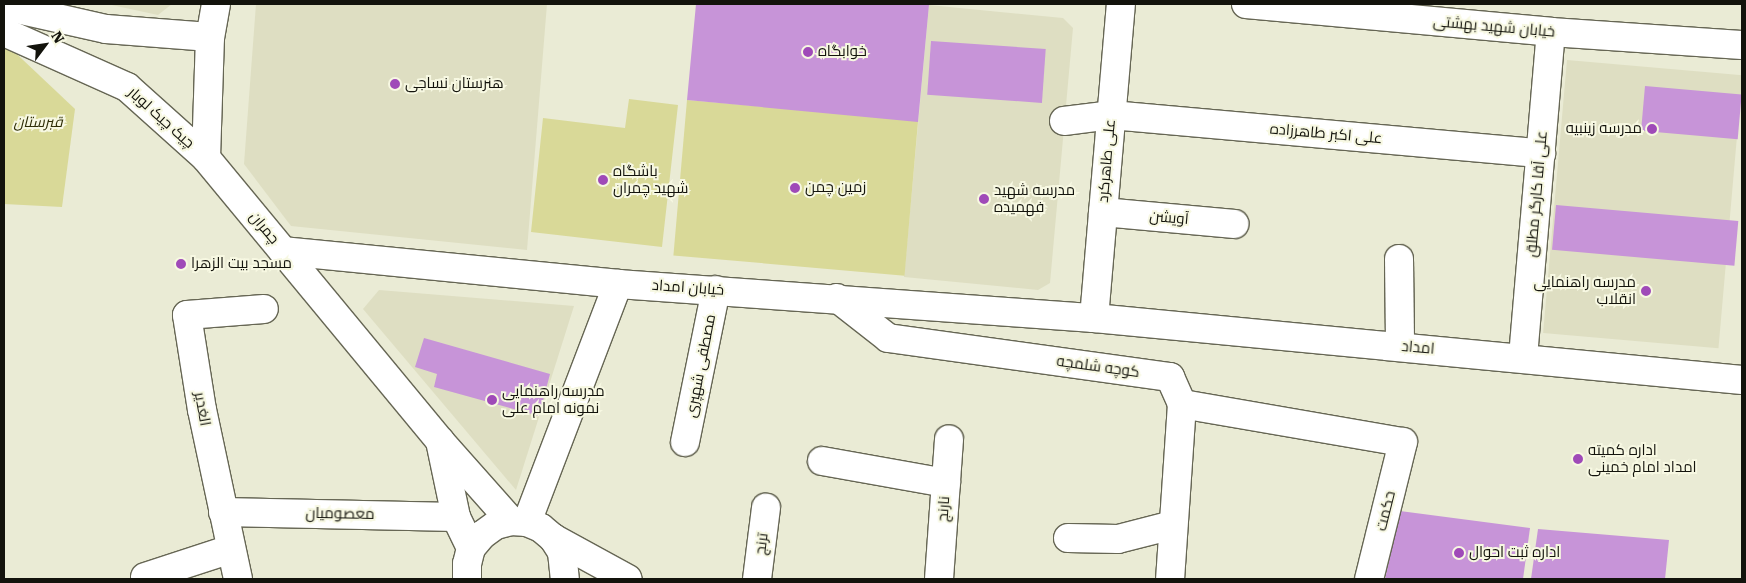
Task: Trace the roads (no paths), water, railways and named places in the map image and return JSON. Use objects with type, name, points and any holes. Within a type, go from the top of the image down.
[{"type":"street","points":[[206,158],[210,36],[216,4]]},
{"type":"street","name":"علی طاهرکرد","points":[[1094,318],[1121,4]]},
{"type":"street","name":"خیابان شهید بهشتی","points":[[1246,4],[1316,8],[1551,32],[1742,45]]},
{"type":"street","points":[[4,6],[106,30],[210,36]]},
{"type":"street","name":"چیک چیک لوبار","points":[[4,32],[127,87],[206,158]]},
{"type":"street","name":"علی آقا کارگر مطلق","points":[[1523,357],[1551,32]]},
{"type":"street","name":"علی اکبر طاهرزاده","points":[[1064,121],[1111,114],[1540,153]]},
{"type":"street","name":"چمران","points":[[206,158],[440,442],[519,522],[542,528],[554,538],[628,579]]},
{"type":"street","name":"آویشن","points":[[1103,212],[1234,224]]},
{"type":"street","name":"خیابان امداد","points":[[283,251],[618,284],[837,298],[1094,318]]},
{"type":"street","points":[[1399,259],[1400,346]]},
{"type":"street","points":[[467,579],[466,564],[471,548],[482,534],[496,525],[519,522],[618,284]]},
{"type":"street","name":"مصطفی شهپری","points":[[685,442],[716,290]]},
{"type":"street","name":"کوچه شلمچه","points":[[837,298],[888,338],[1170,377],[1182,404],[1170,579]]},
{"type":"street","name":"الغدیر","points":[[238,579],[202,410],[187,315],[264,309]]},
{"type":"street","name":"امداد","points":[[1094,318],[1523,357],[1742,380]]},
{"type":"street","name":"حکمت","points":[[1182,404],[1403,442],[1370,579]]},
{"type":"street","name":"نارنج","points":[[939,579],[949,439]]},
{"type":"street","points":[[440,442],[456,517],[471,548]]},
{"type":"street","points":[[822,462],[946,483]]},
{"type":"street","name":"ترنج","points":[[757,579],[766,508]]},
{"type":"street","name":"معصومیان","points":[[223,512],[456,517]]},
{"type":"street","points":[[1068,538],[1118,539],[1173,525]]},
{"type":"street","points":[[554,538],[562,552],[565,579]]},
{"type":"street","points":[[145,577],[231,549]]},
{"type":"place","name":"خوابگاه","points":[[808,52]]},
{"type":"place","name":"هنرستان نساجی","points":[[395,84]]},
{"type":"place","name":"مدرسه زینبیه","points":[[1652,129]]},
{"type":"place","name":"باشگاه شهید چمران","points":[[603,180]]},
{"type":"place","name":"زمین چمن","points":[[795,188]]},
{"type":"place","name":"مدرسه شهید فهمیده","points":[[984,199]]},
{"type":"place","name":"مسجد بیت الزهرا","points":[[181,264]]},
{"type":"place","name":"مدرسه راهنمایی انقلاب","points":[[1646,291]]},
{"type":"place","name":"مدرسه راهنمایی نمونه امام علی","points":[[492,400]]},
{"type":"place","name":"اداره کمیته امداد امام خمینی","points":[[1578,459]]},
{"type":"place","name":"اداره ثبت احوال","points":[[1459,553]]},
{"type":"park label","name":"قبرستان","points":[[38,123]]}]
